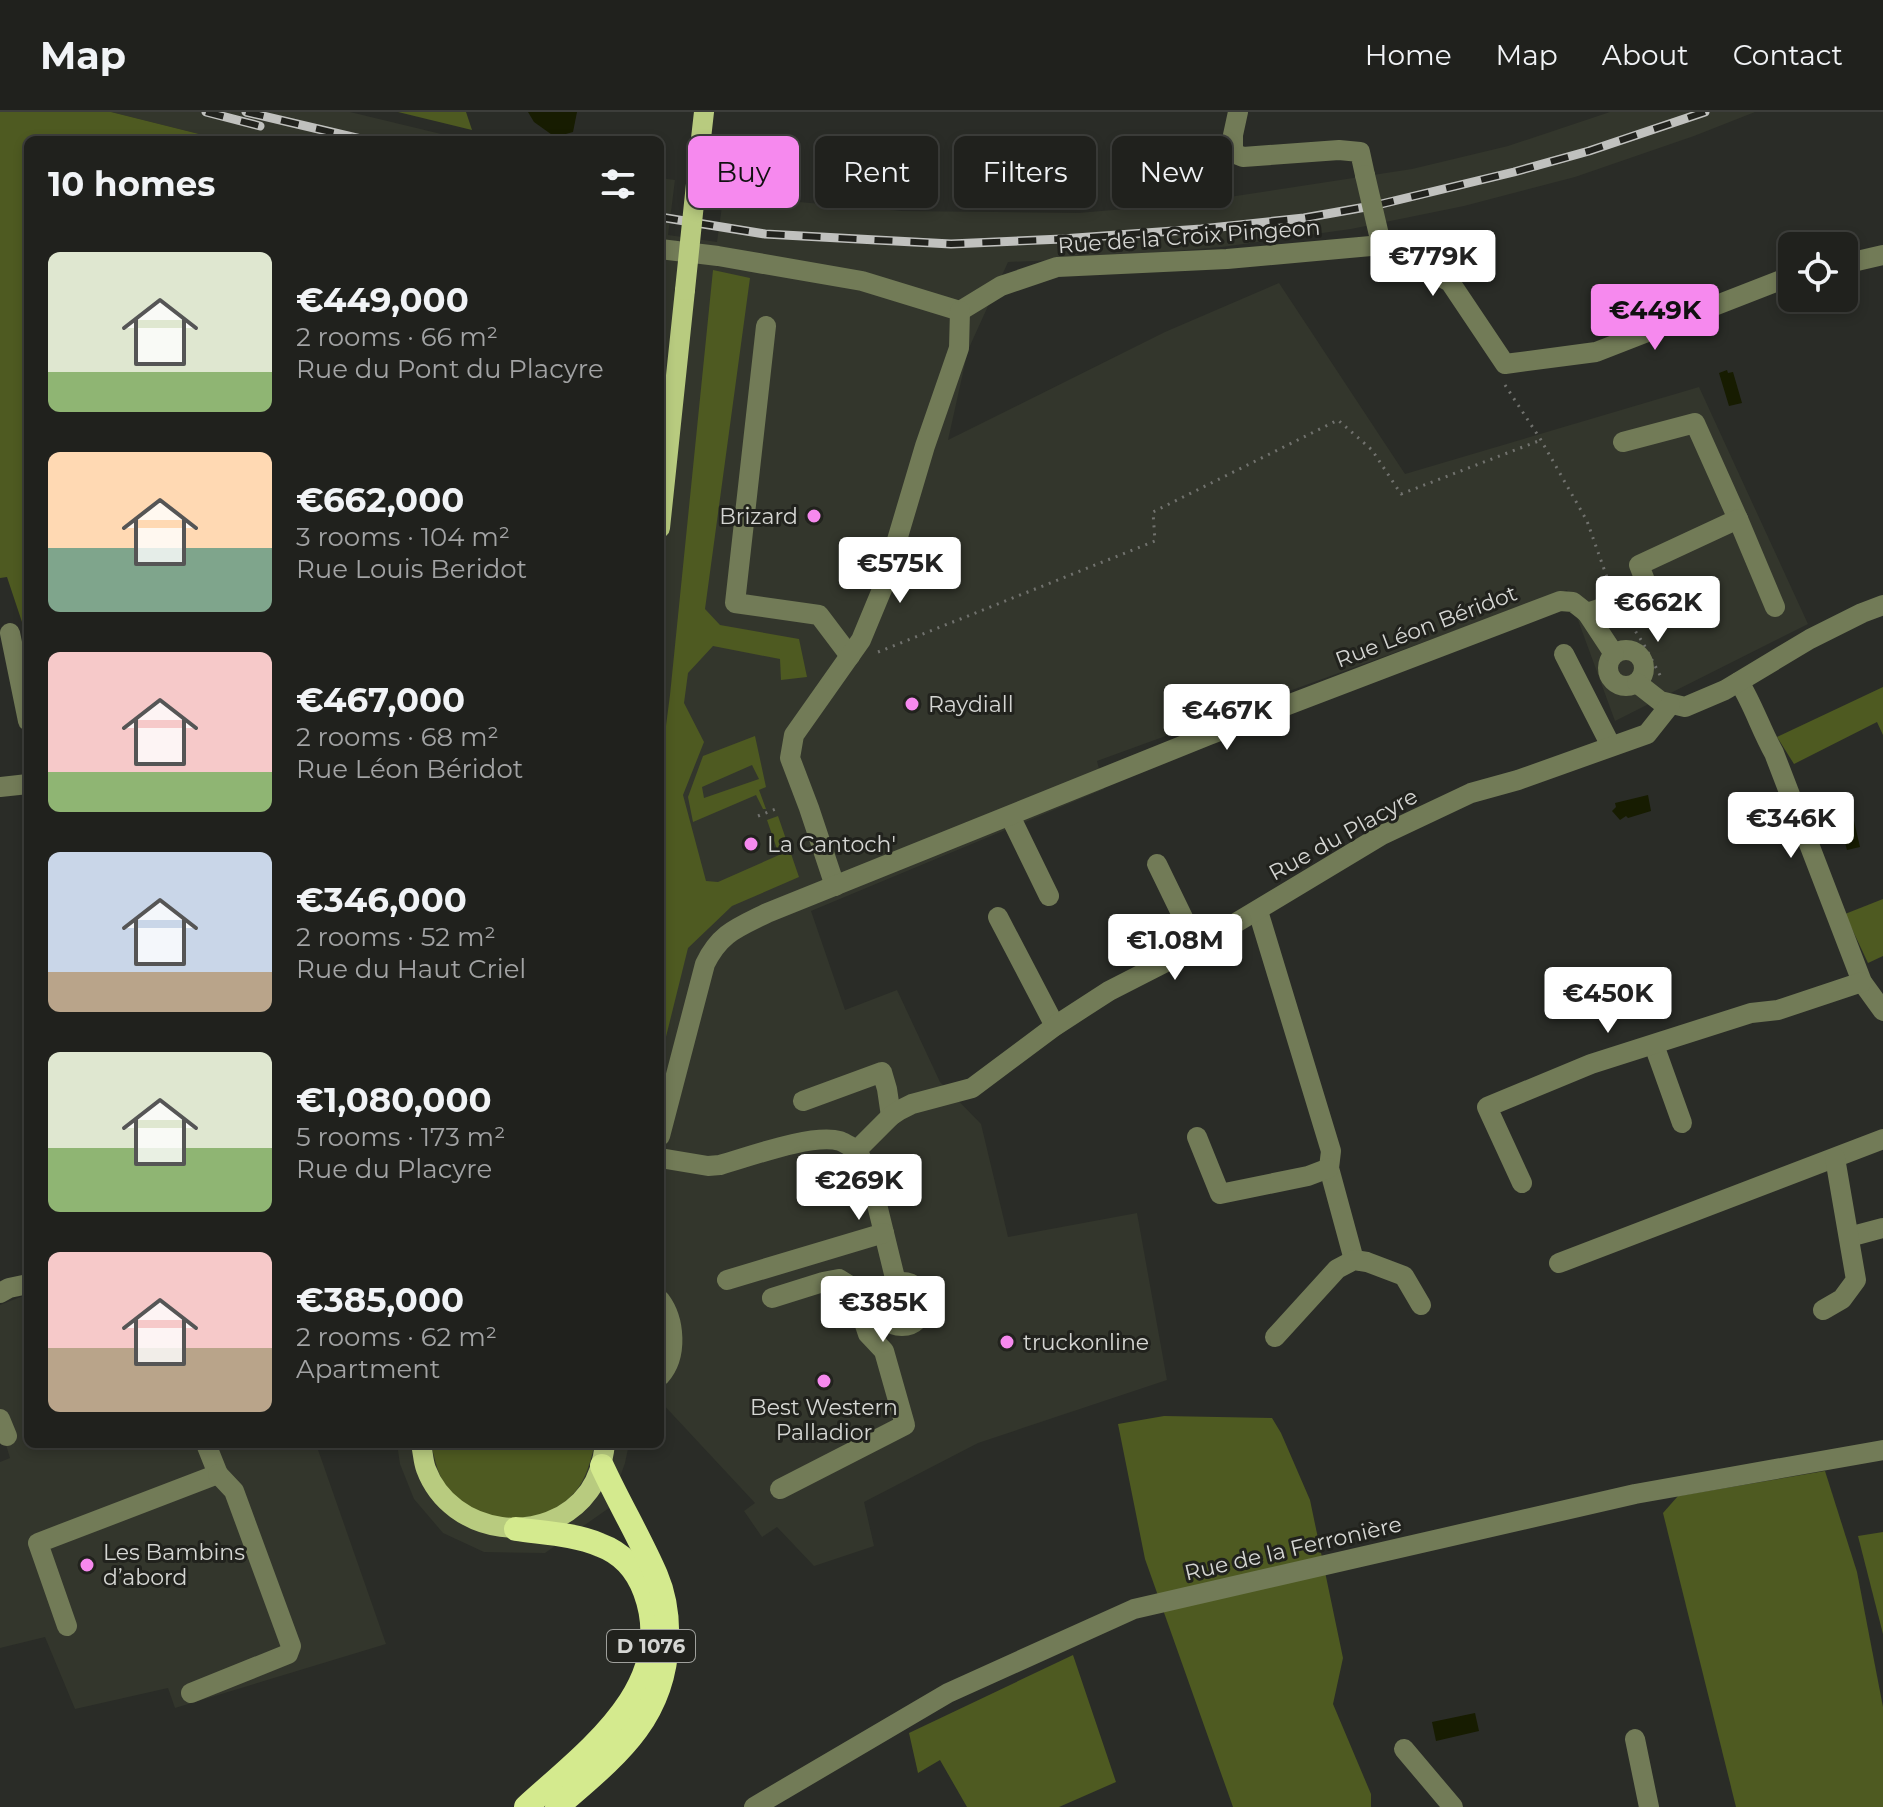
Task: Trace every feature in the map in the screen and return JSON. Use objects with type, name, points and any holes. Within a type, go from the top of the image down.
[{"type":"highway","name":"D 1076","points":[[557,1807],[608,1763],[639,1728],[661,1684],[666,1660],[668,1617],[658,1577],[604,1455]]},
{"type":"highway","name":"D 1076","points":[[516,1529],[580,1539],[615,1552],[629,1563],[642,1583],[651,1607],[653,1628],[645,1673],[623,1714],[526,1807]]},
{"type":"main road","points":[[664,490],[704,112]]},
{"type":"main road","points":[[422,1448],[426,1468],[440,1493],[461,1513],[487,1525],[516,1529],[544,1524],[569,1511],[589,1491],[604,1455]]},
{"type":"street","points":[[1238,112],[1233,153],[1243,157],[1339,150],[1360,152],[1380,240],[1450,282],[1505,364],[1596,352],[1778,281]]},
{"type":"street","name":"Rue de la Croix Pingeon","points":[[960,311],[1001,286],[1057,267],[1227,259],[1380,240]]},
{"type":"street","points":[[664,249],[862,281],[960,311],[959,348],[925,446],[883,587],[861,640],[794,735],[790,758],[835,886]]},
{"type":"street","points":[[1858,261],[1883,255]]},
{"type":"street","points":[[766,326],[735,603],[819,615],[846,662]]},
{"type":"street","points":[[1623,442],[1695,423],[1775,607]]},
{"type":"street","points":[[1677,706],[1660,701],[1637,683],[1626,687],[1615,683],[1608,674],[1608,663],[1614,654],[1587,613],[1617,603],[1646,583],[1639,565],[1738,519]]},
{"type":"street","name":"Rue Léon Béridot","points":[[664,1120],[705,964],[724,936],[740,927],[767,913],[1209,735],[1537,609],[1560,601],[1573,602],[1587,613]]},
{"type":"street","name":"Rue du Placyre","points":[[857,1150],[891,1116],[912,1104],[972,1088],[1055,1026],[1109,991],[1199,945],[1382,835],[1471,793],[1518,780],[1647,734],[1677,706],[1739,682],[1810,639],[1883,605]]},
{"type":"street","points":[[10,633],[24,701]]},
{"type":"street","points":[[1564,654],[1611,746]]},
{"type":"street","points":[[1739,682],[1774,753],[1862,982],[1883,1011]]},
{"type":"street","points":[[0,787],[24,784]]},
{"type":"street","points":[[1010,816],[1049,896]]},
{"type":"street","points":[[1157,864],[1199,945]]},
{"type":"street","points":[[1258,911],[1331,1151],[1329,1168],[1354,1260]]},
{"type":"street","points":[[998,917],[1055,1026]]},
{"type":"street","points":[[1522,1183],[1487,1107],[1591,1064],[1751,1013],[1778,1010],[1862,982]]},
{"type":"street","points":[[1654,1045],[1682,1123]]},
{"type":"street","points":[[803,1101],[882,1072],[891,1116]]},
{"type":"street","points":[[1197,1137],[1220,1194],[1308,1176],[1329,1168]]},
{"type":"street","points":[[1559,1263],[1883,1139]]},
{"type":"street","points":[[664,1159],[720,1165],[797,1143],[821,1140],[838,1141],[857,1150],[870,1176],[896,1282]]},
{"type":"street","points":[[1823,1310],[1842,1299],[1856,1280],[1835,1158]]},
{"type":"street","points":[[1849,1237],[1883,1228]]},
{"type":"street","points":[[727,1280],[884,1233]]},
{"type":"street","points":[[1275,1337],[1337,1269],[1354,1260],[1404,1276],[1421,1305]]},
{"type":"street","points":[[772,1298],[839,1279],[852,1287],[870,1310],[901,1326],[909,1325],[921,1316],[924,1301],[917,1287],[911,1283],[896,1282],[885,1289],[870,1310],[868,1334],[884,1351],[905,1425],[780,1489]]},
{"type":"street","points":[[0,1293],[24,1285]]},
{"type":"street","points":[[664,1306],[671,1322],[672,1341],[664,1371]]},
{"type":"street","points":[[191,1693],[288,1654],[291,1646],[234,1491],[218,1474],[208,1448]]},
{"type":"street","name":"Rue de la Ferronière","points":[[754,1807],[948,1693],[1134,1609],[1635,1494],[1883,1450]]},
{"type":"street","points":[[67,1626],[38,1543],[218,1474]]},
{"type":"street","points":[[1635,1739],[1649,1807]]},
{"type":"street","points":[[1404,1749],[1453,1807]]},
{"type":"path","points":[[1505,364],[1500,370],[1500,377],[1541,440],[1587,521],[1617,603],[1663,680]]},
{"type":"path","points":[[846,662],[1155,541],[1153,512],[1338,420],[1372,450],[1401,494],[1541,440]]},
{"type":"path","points":[[758,816],[778,808]]},
{"type":"shaded area","points":[[111,112],[350,112],[449,136],[207,136]]},
{"type":"shaded area","points":[[528,112],[577,112],[573,132],[559,136],[554,136],[534,122]]},
{"type":"shaded area","points":[[1610,112],[1755,112],[1575,177],[1464,206],[1351,229],[1222,247],[1008,262],[968,350],[948,440],[1165,332],[1279,283],[1405,474],[1699,387],[1808,624],[1615,721],[1567,590],[1097,761],[1104,789],[811,911],[845,1010],[897,990],[940,1082],[981,1124],[1008,1237],[1137,1213],[1167,1380],[978,1443],[864,1502],[874,1546],[814,1566],[777,1527],[762,1537],[744,1511],[755,1503],[664,1405],[664,179],[675,180],[668,235],[717,242],[722,208],[799,208],[799,202],[815,203],[815,208],[902,211],[1078,213],[1136,208],[1232,208],[1232,197],[1412,169],[1508,146]]},
{"type":"shaded area","points":[[1727,370],[1728,373],[1733,372],[1742,403],[1729,406],[1719,373]]},
{"type":"shaded area","points":[[1648,795],[1651,811],[1620,820],[1612,811],[1615,803]]},
{"type":"shaded area","points":[[1848,815],[1850,822],[1854,821],[1860,847],[1847,850],[1840,825],[1844,823],[1842,817]]},
{"type":"shaded area","points":[[1626,976],[1631,990],[1604,999],[1598,995],[1599,984]]},
{"type":"shaded area","points":[[24,1296],[24,1448],[317,1448],[386,1644],[175,1708],[168,1688],[75,1709],[45,1637],[0,1648],[0,1462],[10,1458],[0,1425],[0,1305]]},
{"type":"shaded area","points":[[398,1448],[628,1448],[609,1508],[545,1553],[484,1552],[443,1533],[414,1499],[400,1464]]},
{"type":"shaded area","points":[[1475,1713],[1479,1731],[1436,1741],[1432,1722]]},
{"type":"green space","points":[[0,112],[111,112],[207,136],[24,136],[24,628],[7,577],[0,578]]},
{"type":"green space","points":[[398,112],[466,112],[472,130]]},
{"type":"green space","points":[[713,270],[750,278],[705,609],[720,625],[799,639],[807,677],[781,680],[780,659],[713,646],[688,673],[684,703],[704,742],[683,795],[706,881],[718,882],[779,855],[767,820],[778,816],[799,877],[732,906],[688,948],[664,1045],[664,741]]},
{"type":"green space","points":[[1883,687],[1883,735],[1877,722],[1794,764],[1777,737]]},
{"type":"green space","points":[[755,736],[766,787],[759,790],[766,809],[763,809],[756,795],[693,822],[688,797],[703,756]],"holes":[[[752,765],[759,779],[704,798],[702,787]]]},
{"type":"green space","points":[[1883,899],[1883,956],[1868,963],[1845,914]]},
{"type":"green space","points":[[1164,1416],[1272,1418],[1281,1433],[1310,1500],[1343,1658],[1333,1704],[1371,1794],[1371,1807],[1233,1807],[1145,1559],[1118,1424]]},
{"type":"green space","points":[[432,1448],[594,1448],[582,1482],[575,1492],[546,1513],[529,1518],[512,1520],[478,1512],[462,1503],[449,1490],[440,1474]]},
{"type":"green space","points":[[1825,1471],[1857,1572],[1883,1707],[1883,1807],[1736,1807],[1663,1513],[1678,1496]]},
{"type":"green space","points":[[1883,1532],[1883,1634],[1858,1536]]},
{"type":"green space","points":[[1073,1655],[1116,1782],[1059,1807],[967,1807],[940,1760],[918,1773],[909,1733]]},
{"type":"railway","points":[[206,112],[260,126]]},
{"type":"railway","points":[[246,112],[348,136]]},
{"type":"railway","points":[[664,218],[765,234],[951,244],[1201,229],[1304,218],[1377,205],[1589,151],[1705,112]]},
{"type":"place","name":"Brizard","points":[[814,516]]},
{"type":"place","name":"Raydiall","points":[[912,704]]},
{"type":"place","name":"La Cantoch'","points":[[751,844]]},
{"type":"place","name":"truckonline","points":[[1007,1342]]},
{"type":"place","name":"Best Western Palladior","points":[[824,1381]]},
{"type":"place","name":"Les Bambins d’abord","points":[[87,1565]]}]
